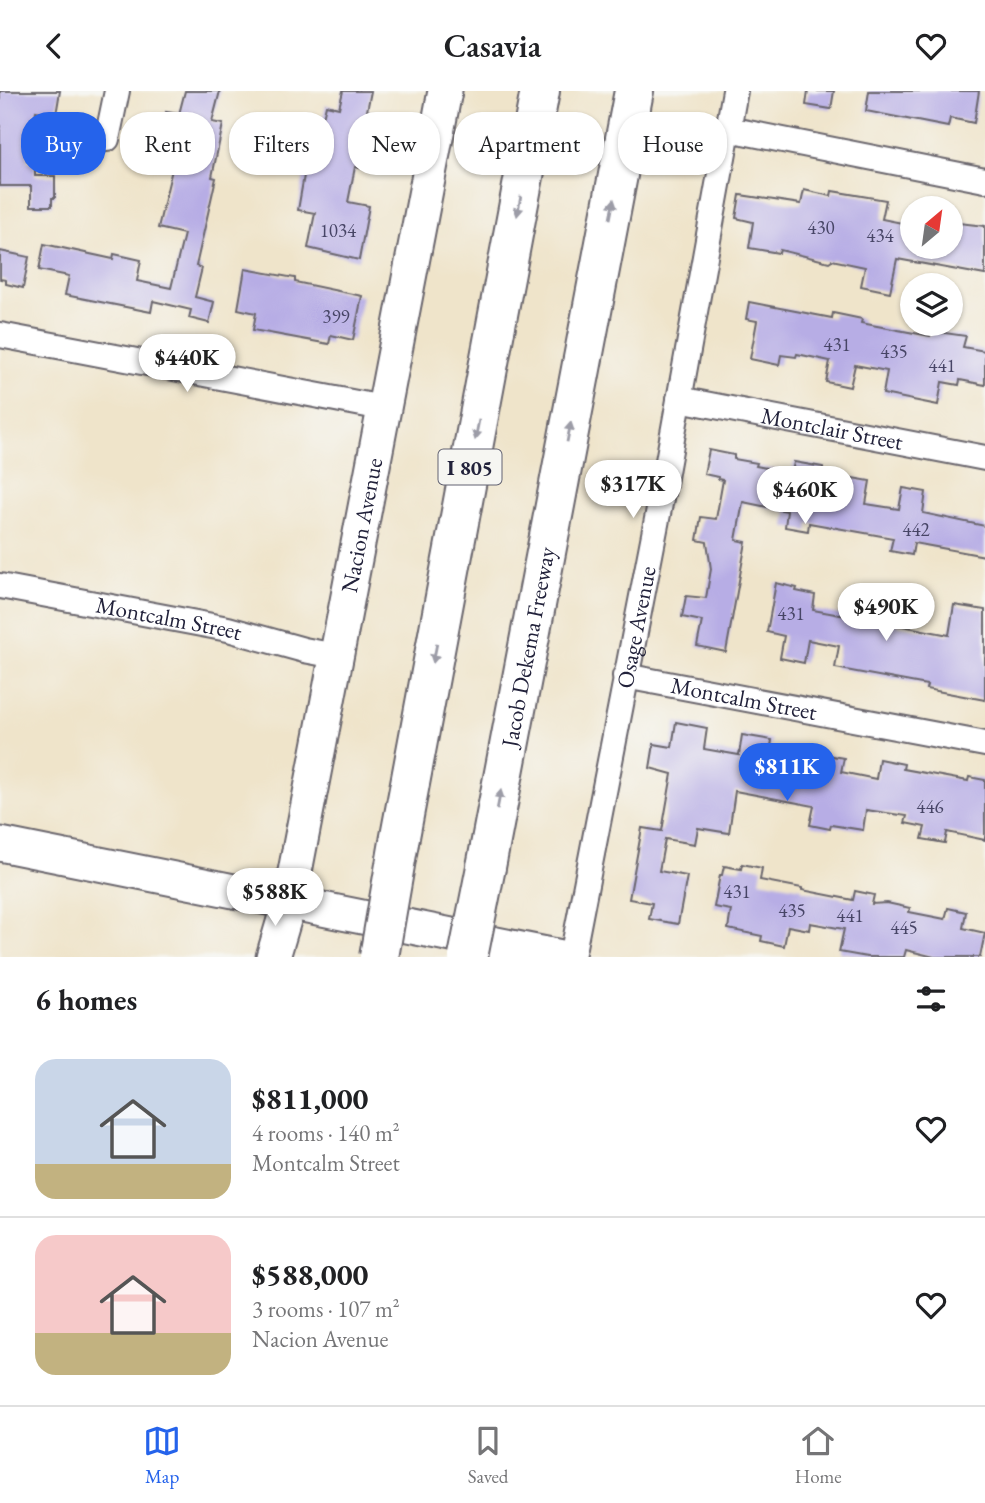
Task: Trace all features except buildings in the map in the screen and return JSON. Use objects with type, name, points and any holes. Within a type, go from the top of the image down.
[{"type":"highway","name":"I 805","points":[[379,957],[540,91]]},
{"type":"highway","name":"Jacob Dekema Freeway","points":[[468,957],[635,91]]},
{"type":"street","points":[[107,139],[117,91]]},
{"type":"street","name":"Nacion Avenue","points":[[273,957],[289,903],[445,91]]},
{"type":"street","name":"Osage Avenue","points":[[572,957],[735,91]]},
{"type":"street","points":[[728,129],[985,180]]},
{"type":"street","points":[[0,335],[383,408]]},
{"type":"street","name":"Montclair Street","points":[[679,399],[985,458]]},
{"type":"street","name":"Montcalm Street","points":[[0,586],[228,629],[336,656]]},
{"type":"street","name":"Montcalm Street","points":[[625,676],[985,744]]},
{"type":"street","points":[[0,844],[561,957]]}]
